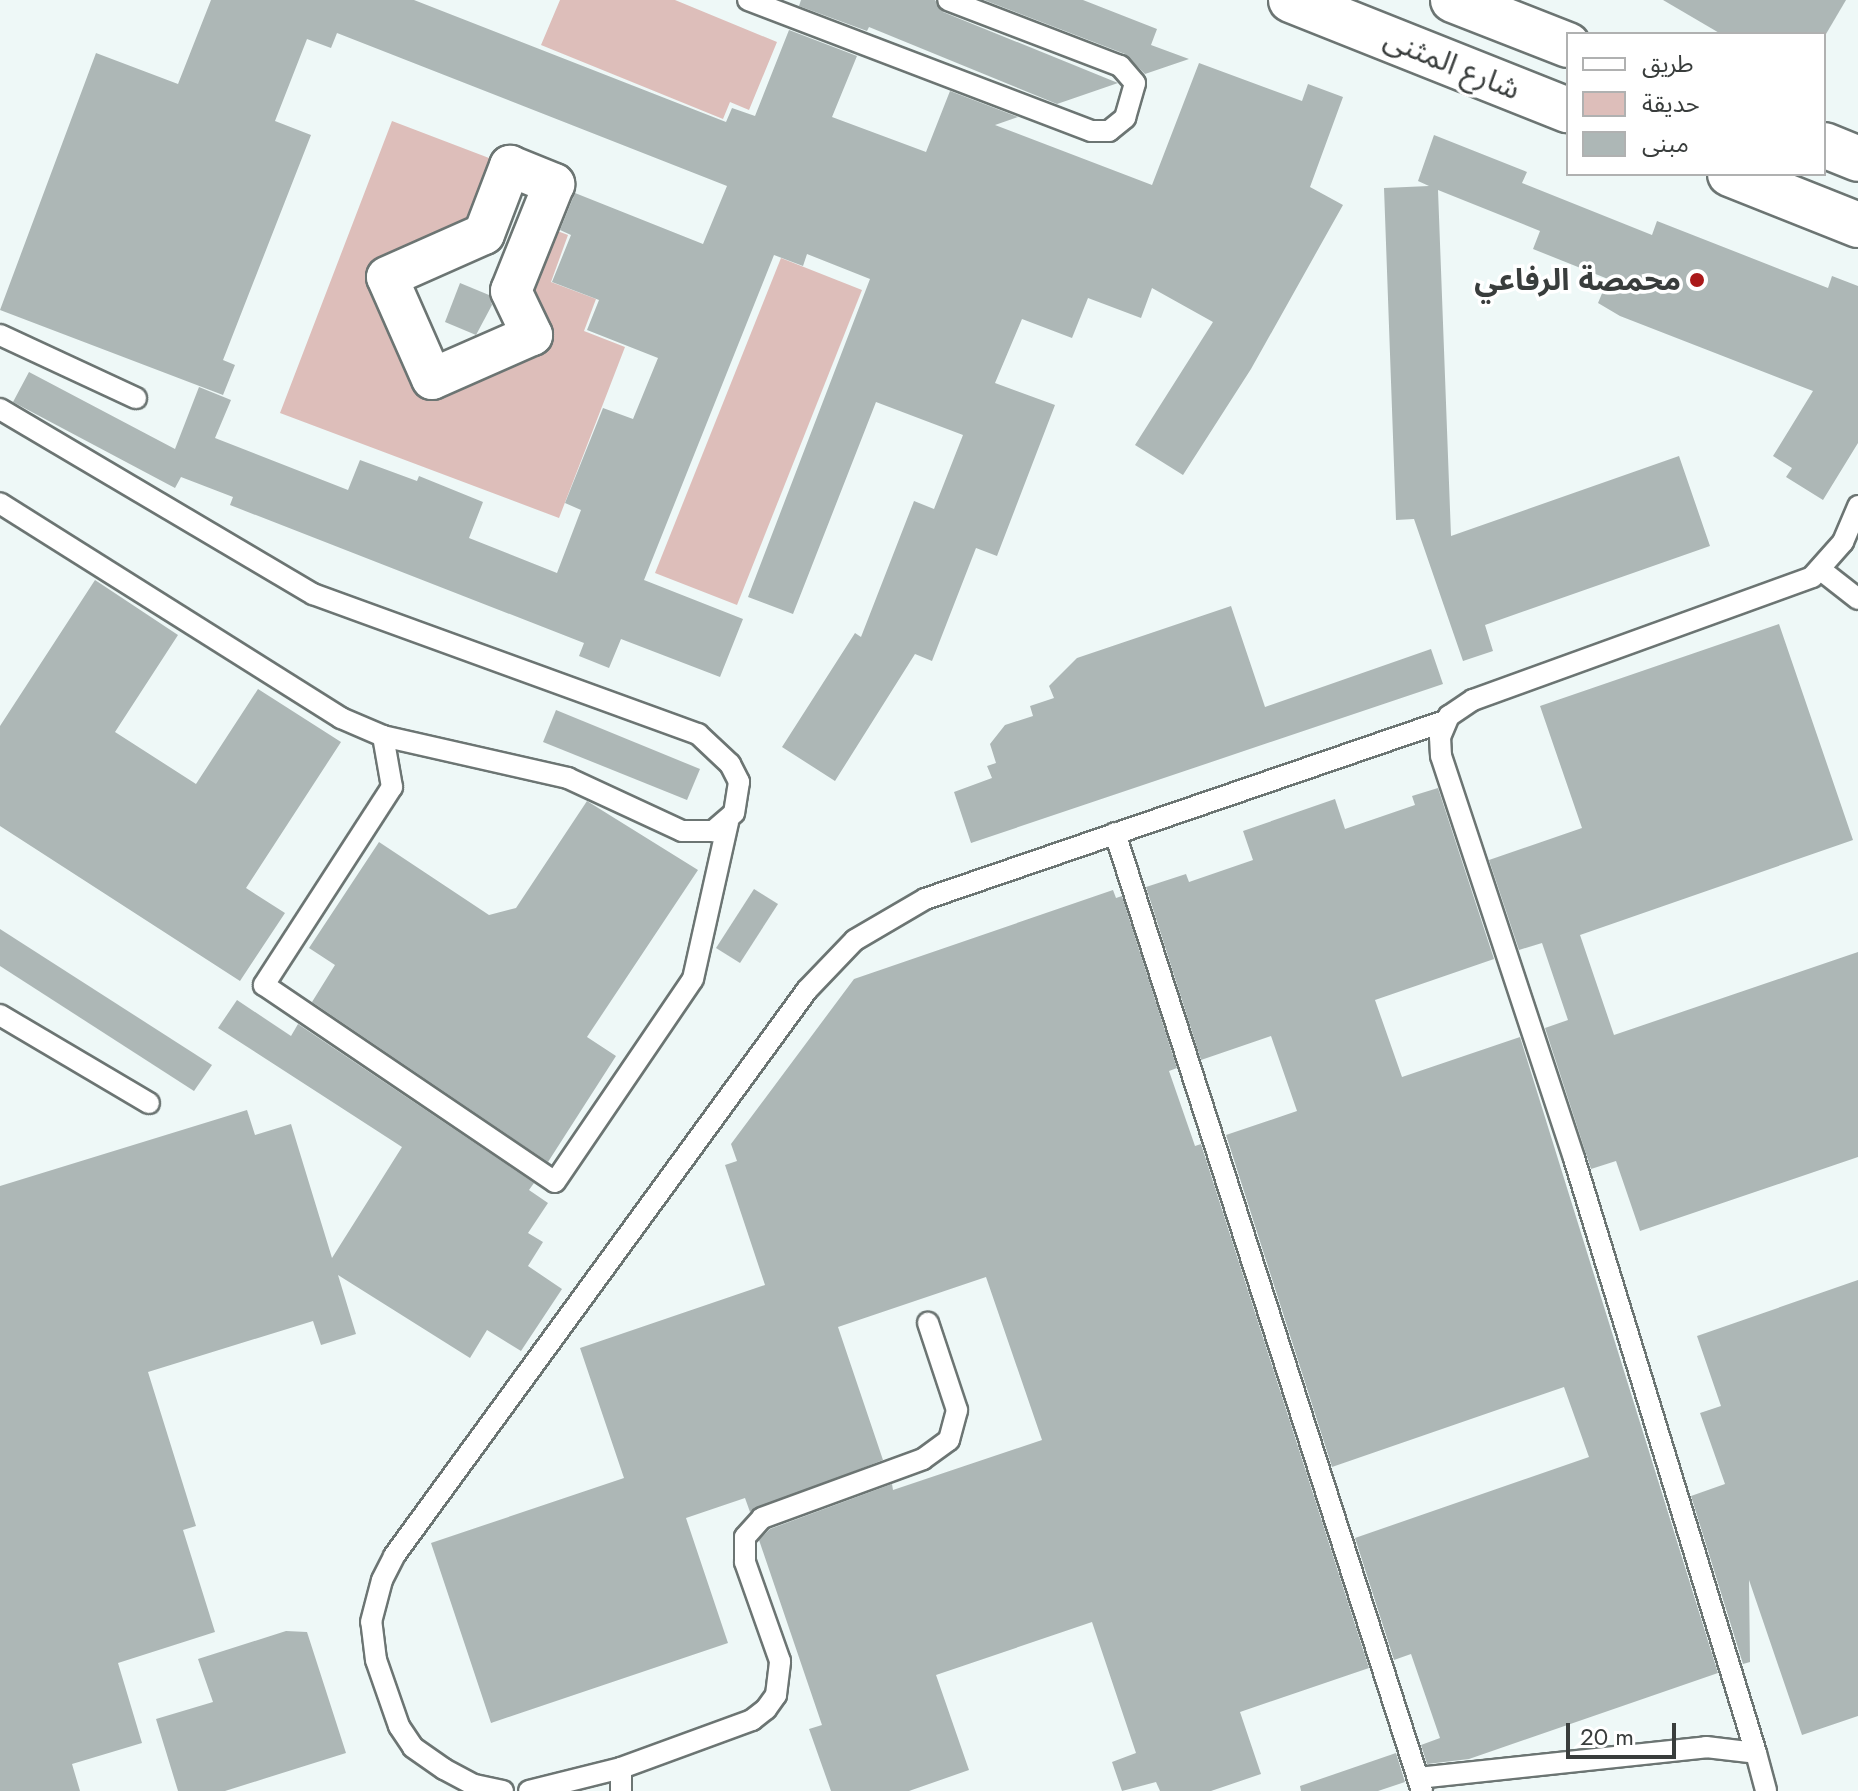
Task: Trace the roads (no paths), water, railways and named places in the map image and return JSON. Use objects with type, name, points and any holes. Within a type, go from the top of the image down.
[{"type":"street","name":"شارع المثنى","points":[[1291,0],[1566,109]]},
{"type":"street","name":"شارع المثنى","points":[[1453,0],[1523,12],[1566,44]]},
{"type":"street","points":[[510,166],[554,184],[511,291],[532,335],[432,379],[387,277],[484,234],[510,166]]},
{"type":"street","points":[[1735,176],[1858,225]]},
{"type":"lane","points":[[748,0],[1091,131],[1109,131],[1125,118],[1135,83],[1120,66],[948,0]]},
{"type":"lane","points":[[0,335],[136,398]]},
{"type":"lane","points":[[0,409],[313,594],[698,734],[718,748],[739,782],[740,798],[728,822],[693,979],[555,1182],[264,985],[392,787],[383,736]]},
{"type":"lane","points":[[0,503],[341,718],[383,736],[568,778],[682,831],[697,834],[728,822]]},
{"type":"lane","points":[[503,1791],[474,1785],[444,1769],[413,1747],[399,1726],[376,1660],[371,1622],[394,1556],[768,1040],[855,940],[890,915],[950,888],[1445,721],[1473,700],[1752,603],[1821,570],[1843,542],[1858,506]]},
{"type":"lane","points":[[1821,570],[1858,599]]},
{"type":"lane","points":[[1445,721],[1441,756],[1579,1173],[1766,1791]]},
{"type":"lane","points":[[1115,833],[1420,1784],[1706,1747],[1756,1753]]},
{"type":"lane","points":[[0,1015],[149,1103]]},
{"type":"lane","points":[[529,1791],[583,1786],[621,1768],[752,1720],[776,1695],[780,1661],[745,1562],[745,1537],[762,1518],[923,1459],[949,1440],[957,1410],[928,1323]]},
{"type":"lane","points":[[621,1768],[621,1791]]},
{"type":"place","name":"محمصة الرفاعي","points":[[1697,280]]}]
